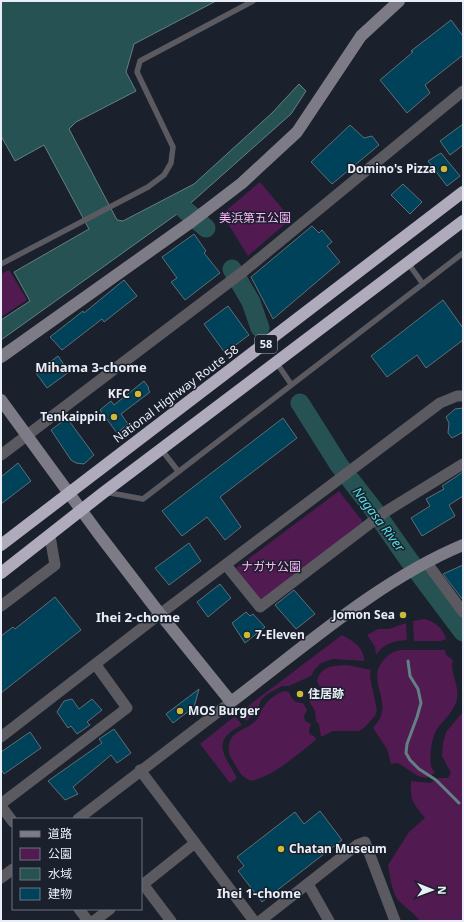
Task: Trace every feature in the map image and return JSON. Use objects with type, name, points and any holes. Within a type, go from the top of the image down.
[{"type":"highway","name":"National Highway Route 58","points":[[1,545],[463,192]]},
{"type":"highway","name":"58","points":[[1,573],[161,449],[463,221]]},
{"type":"street","points":[[1,357],[203,213],[242,183],[297,132],[361,36],[399,1]]},
{"type":"street","points":[[1,456],[244,271],[463,90]]},
{"type":"street","points":[[1,736],[440,403],[457,396],[463,396]]},
{"type":"street","points":[[1,400],[69,494],[160,614],[231,702]]},
{"type":"street","points":[[226,565],[260,607],[385,512],[463,464]]},
{"type":"street","points":[[1,606],[55,565],[50,536]]},
{"type":"street","points":[[79,818],[140,770],[348,613],[404,575],[446,552],[463,545]]},
{"type":"street","points":[[427,563],[463,612]]},
{"type":"street","points":[[12,821],[1,805],[127,708],[96,664]]},
{"type":"street","points":[[140,770],[254,921]]},
{"type":"street","points":[[260,921],[357,844],[365,842],[395,921]]},
{"type":"street","points":[[171,921],[142,885],[195,843]]},
{"type":"street","points":[[1,878],[12,870]]},
{"type":"street","points":[[308,884],[329,921]]},
{"type":"street","points":[[80,910],[88,921]]},
{"type":"street","points":[[94,921],[109,910]]},
{"type":"lane","points":[[1,264],[148,187],[164,175],[171,163],[173,147],[137,72],[140,61],[253,1]]},
{"type":"lane","points":[[105,492],[143,499],[463,253]]},
{"type":"lane","points":[[408,263],[423,284]]},
{"type":"lane","points":[[276,362],[291,384]]},
{"type":"lane","points":[[161,449],[178,471]]},
{"type":"green space","name":"美浜第五公園","points":[[260,182],[291,219],[248,256],[222,214]]},
{"type":"green space","points":[[9,270],[27,300],[1,317],[1,274]]},
{"type":"green space","name":"ナガサ公園","points":[[339,491],[363,522],[263,599],[258,598],[236,568]]},
{"type":"green space","points":[[424,619],[431,621],[438,626],[445,635],[446,639],[441,641],[414,641],[413,621]]},
{"type":"green space","points":[[406,623],[407,640],[390,643],[382,648],[376,655],[375,647],[367,635],[378,629],[389,629]]},
{"type":"green space","points":[[342,635],[350,639],[360,648],[364,656],[364,661],[333,659],[321,663],[311,676],[289,686],[282,686],[266,695],[261,700],[256,713],[246,721],[240,712]]},
{"type":"green space","points":[[401,650],[445,650],[446,655],[453,660],[452,670],[458,694],[456,704],[435,732],[430,757],[431,766],[435,773],[426,778],[418,776],[398,763],[391,764],[387,749],[373,728],[382,712],[382,702],[377,680],[378,669],[382,662],[393,652]]},
{"type":"green space","points":[[347,665],[371,670],[370,677],[377,710],[375,716],[359,731],[333,731],[321,737],[319,724],[316,721],[315,711],[309,701],[321,690],[317,681],[321,672],[328,667]]},
{"type":"green space","points":[[284,691],[289,692],[292,699],[295,701],[303,703],[307,710],[304,716],[305,721],[311,724],[309,731],[316,740],[277,769],[251,781],[242,775],[229,754],[230,741],[236,733],[254,723],[268,701]]},
{"type":"green space","points":[[463,712],[463,921],[420,921],[397,898],[388,865],[409,832],[425,818],[413,801],[411,781],[430,783],[439,778],[448,778],[451,773],[442,756],[443,743],[446,732]]},
{"type":"green space","points":[[235,716],[242,725],[232,731],[223,742],[224,755],[237,778],[230,783],[200,744]]},
{"type":"water","points":[[1,1],[216,1],[134,44],[126,72],[136,91],[76,122],[69,129],[117,220],[123,221],[194,184],[272,113],[299,84],[306,91],[291,114],[184,209],[1,340],[1,320],[30,301],[14,272],[89,229],[44,145],[15,161],[1,136]]},
{"type":"building","points":[[451,20],[463,36],[463,55],[425,85],[430,93],[407,113],[380,80],[413,52],[411,51]]},
{"type":"building","points":[[463,124],[463,145],[450,155],[440,141]]},
{"type":"building","points":[[350,125],[364,138],[372,136],[379,145],[332,184],[311,162]]},
{"type":"building","name":"Domino's Pizza","points":[[441,153],[460,176],[447,186],[428,161]]},
{"type":"building","points":[[403,184],[422,202],[410,214],[391,195]]},
{"type":"building","points":[[312,226],[319,233],[322,230],[332,242],[327,246],[340,262],[273,319],[251,277]]},
{"type":"building","points":[[194,234],[206,251],[204,253],[220,273],[185,300],[171,282],[177,278],[162,257]]},
{"type":"building","points":[[124,280],[137,296],[104,322],[102,319],[62,350],[50,337],[83,311],[84,313]]},
{"type":"building","points":[[443,300],[463,328],[463,340],[426,368],[417,355],[387,377],[371,356]]},
{"type":"building","points":[[228,306],[249,335],[225,353],[204,324]]},
{"type":"building","points":[[58,356],[69,372],[47,388],[36,373]]},
{"type":"building","points":[[144,381],[150,392],[121,414],[128,424],[117,433],[100,410],[111,401],[114,405]]},
{"type":"building","points":[[463,408],[463,432],[452,438],[448,433],[449,423],[446,417],[455,409]]},
{"type":"building","points":[[67,418],[94,455],[84,464],[76,463],[71,460],[51,430]]},
{"type":"building","points":[[283,418],[297,438],[220,497],[241,527],[225,540],[207,517],[182,536],[162,511]]},
{"type":"building","points":[[18,463],[31,481],[1,504],[1,477]]},
{"type":"building","points":[[463,472],[463,496],[449,505],[455,516],[422,536],[411,518],[430,506],[426,499],[444,489],[442,486]]},
{"type":"building","points":[[189,543],[201,561],[169,585],[155,568]]},
{"type":"building","points":[[463,565],[463,600],[443,574]]},
{"type":"building","points":[[220,584],[231,598],[208,617],[197,602]]},
{"type":"building","points":[[294,590],[315,614],[296,629],[275,605]]},
{"type":"building","points":[[55,597],[81,630],[1,693],[1,636],[13,627],[15,629]]},
{"type":"building","name":"7-Eleven","points":[[246,612],[250,616],[253,614],[265,627],[245,643],[232,623]]},
{"type":"building","name":"MOS Burger","points":[[199,689],[194,707],[173,723],[166,714]]},
{"type":"building","points":[[72,699],[79,709],[92,699],[102,710],[87,722],[90,725],[77,734],[71,726],[68,728],[57,712],[64,701]]},
{"type":"building","points":[[114,729],[131,753],[117,763],[111,755],[73,787],[78,794],[65,800],[48,781],[102,743],[99,739]]},
{"type":"building","points":[[30,732],[41,748],[4,774],[1,769],[1,752]]},
{"type":"building","points":[[320,811],[342,840],[262,902],[238,871],[244,866],[237,857],[295,812],[304,824]]},
{"type":"waterway","name":"Nagasa River","points":[[184,209],[206,228]]},
{"type":"waterway","name":"Nagasa River","points":[[232,269],[251,302],[260,328]]},
{"type":"waterway","name":"Nagasa River","points":[[300,403],[339,465],[374,510],[406,556],[463,632]]},
{"type":"waterway","points":[[408,661],[410,676],[418,689],[421,703],[407,744],[406,753],[410,760],[419,769],[436,780],[459,803]]},
{"type":"place","name":"Domino's Pizza","points":[[444,169]]},
{"type":"place","name":"KFC","points":[[138,394]]},
{"type":"place","name":"Tenkaippin","points":[[114,417]]},
{"type":"place","name":"Jomon Sea","points":[[403,615]]},
{"type":"place","name":"7-Eleven","points":[[247,635]]},
{"type":"place","name":"住居跡","points":[[300,694]]},
{"type":"place","name":"MOS Burger","points":[[180,711]]},
{"type":"place","name":"Chatan Museum","points":[[281,849]]},
{"type":"district","name":"Mihama 3-chome","points":[[91,367]]},
{"type":"district","name":"Ihei 2-chome","points":[[138,617]]},
{"type":"district","name":"Ihei 1-chome","points":[[259,893]]}]
